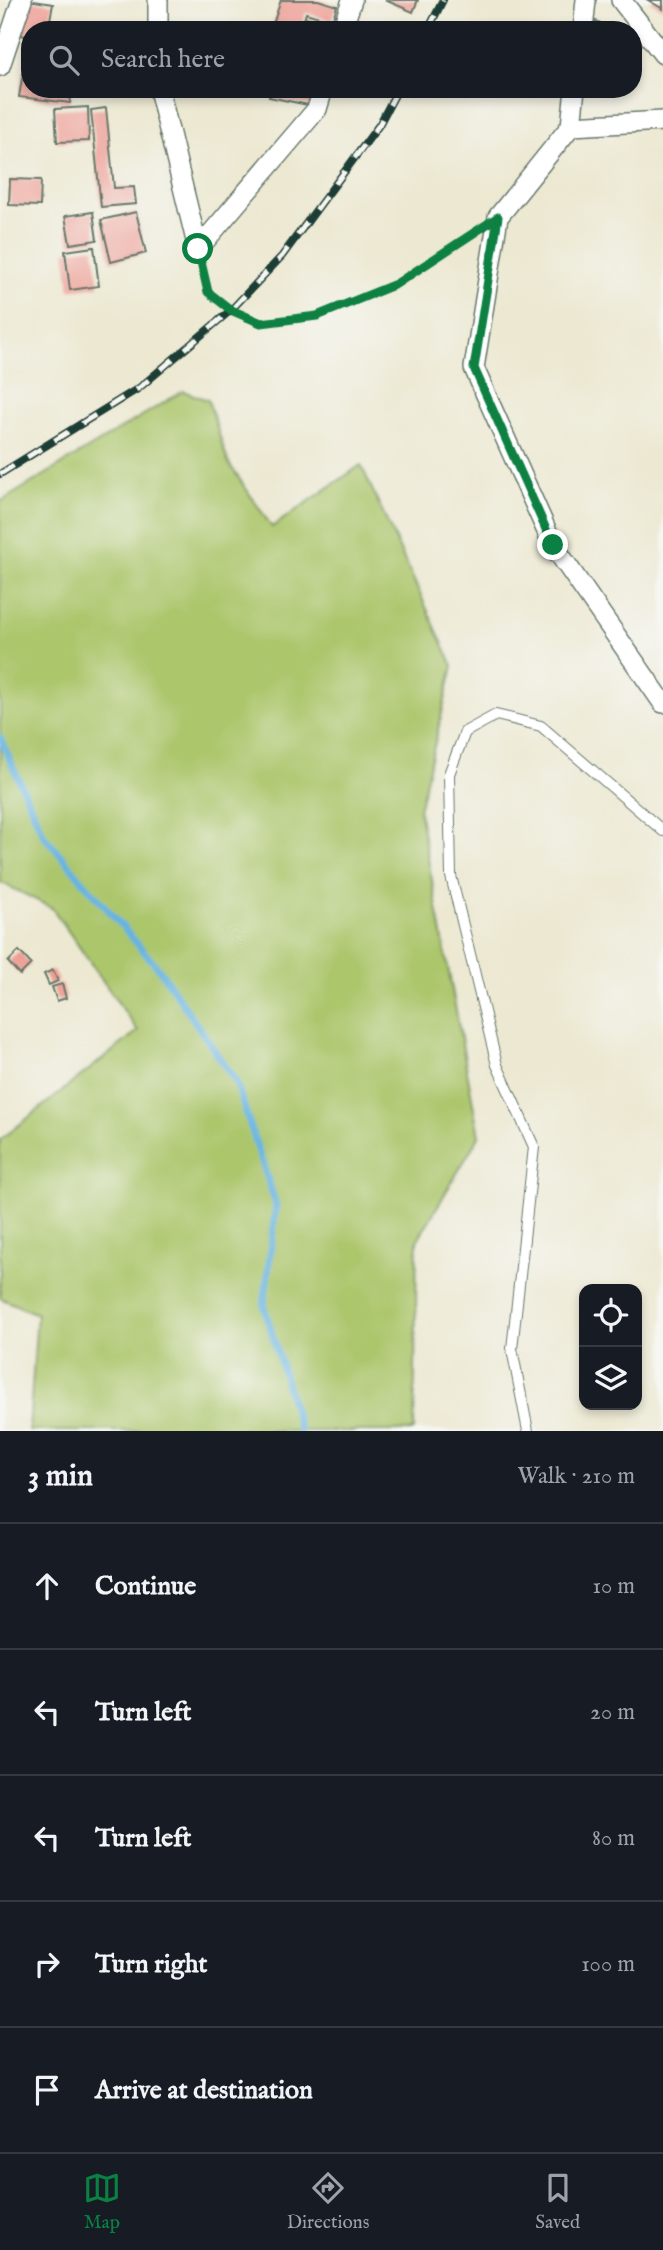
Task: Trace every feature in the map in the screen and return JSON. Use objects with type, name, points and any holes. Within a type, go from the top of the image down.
[{"type":"street","points":[[0,66],[22,0]]},
{"type":"street","points":[[158,0],[158,21]]},
{"type":"street","points":[[345,21],[352,0]]},
{"type":"street","points":[[584,21],[586,0]]},
{"type":"street","points":[[621,0],[637,21]]},
{"type":"street","points":[[642,27],[663,54]]},
{"type":"street","points":[[161,98],[198,249]]},
{"type":"street","points":[[198,249],[317,109],[320,98]]},
{"type":"street","points":[[575,98],[571,126],[498,217],[474,368],[553,545],[663,703]]},
{"type":"street","points":[[571,126],[663,121]]},
{"type":"lane","points":[[528,1431],[512,1349],[534,1147],[498,1065],[451,876],[449,774],[465,732],[496,715],[541,726],[663,831]]},
{"type":"path","points":[[198,249],[208,292],[231,310],[261,323],[317,316],[396,284],[498,217]]},
{"type":"green space","points":[[183,391],[208,400],[228,462],[272,527],[361,465],[453,666],[419,810],[479,1136],[417,1241],[414,1431],[29,1431],[37,1314],[0,1298],[0,1140],[138,1031],[52,908],[0,882],[0,502]]},
{"type":"building","points":[[28,0],[53,4],[50,21],[24,21]]},
{"type":"building","points":[[281,0],[318,0],[337,6],[332,21],[306,13],[304,21],[274,21]]},
{"type":"building","points":[[385,0],[418,0],[413,12]]},
{"type":"building","points":[[648,0],[663,0],[663,9]]},
{"type":"building","points":[[28,98],[71,98],[70,103]]},
{"type":"building","points":[[274,98],[314,98],[313,106]]},
{"type":"building","points":[[88,107],[89,141],[57,142],[55,109]]},
{"type":"building","points":[[106,108],[114,188],[134,187],[136,204],[101,207],[91,110]]},
{"type":"building","points":[[10,179],[41,180],[40,206],[9,205]]},
{"type":"building","points":[[93,212],[97,240],[70,244],[65,216]]},
{"type":"building","points":[[136,212],[146,253],[111,262],[101,220]]},
{"type":"building","points":[[94,247],[99,286],[70,290],[65,251]]},
{"type":"building","points":[[19,951],[31,964],[20,975],[8,962]]},
{"type":"building","points":[[53,970],[58,981],[49,985],[44,974]]},
{"type":"building","points":[[62,984],[66,998],[57,1001],[52,987]]},
{"type":"waterway","points":[[0,738],[44,836],[159,969],[236,1082],[276,1205],[264,1306],[300,1431]]},
{"type":"railway","points":[[432,21],[443,0]]},
{"type":"railway","points":[[0,474],[139,388],[231,310],[282,256],[379,125],[393,98]]},
{"type":"route","points":[[198,249],[208,292],[231,310],[261,323],[317,316],[396,284],[498,217],[474,368],[553,545]]}]
